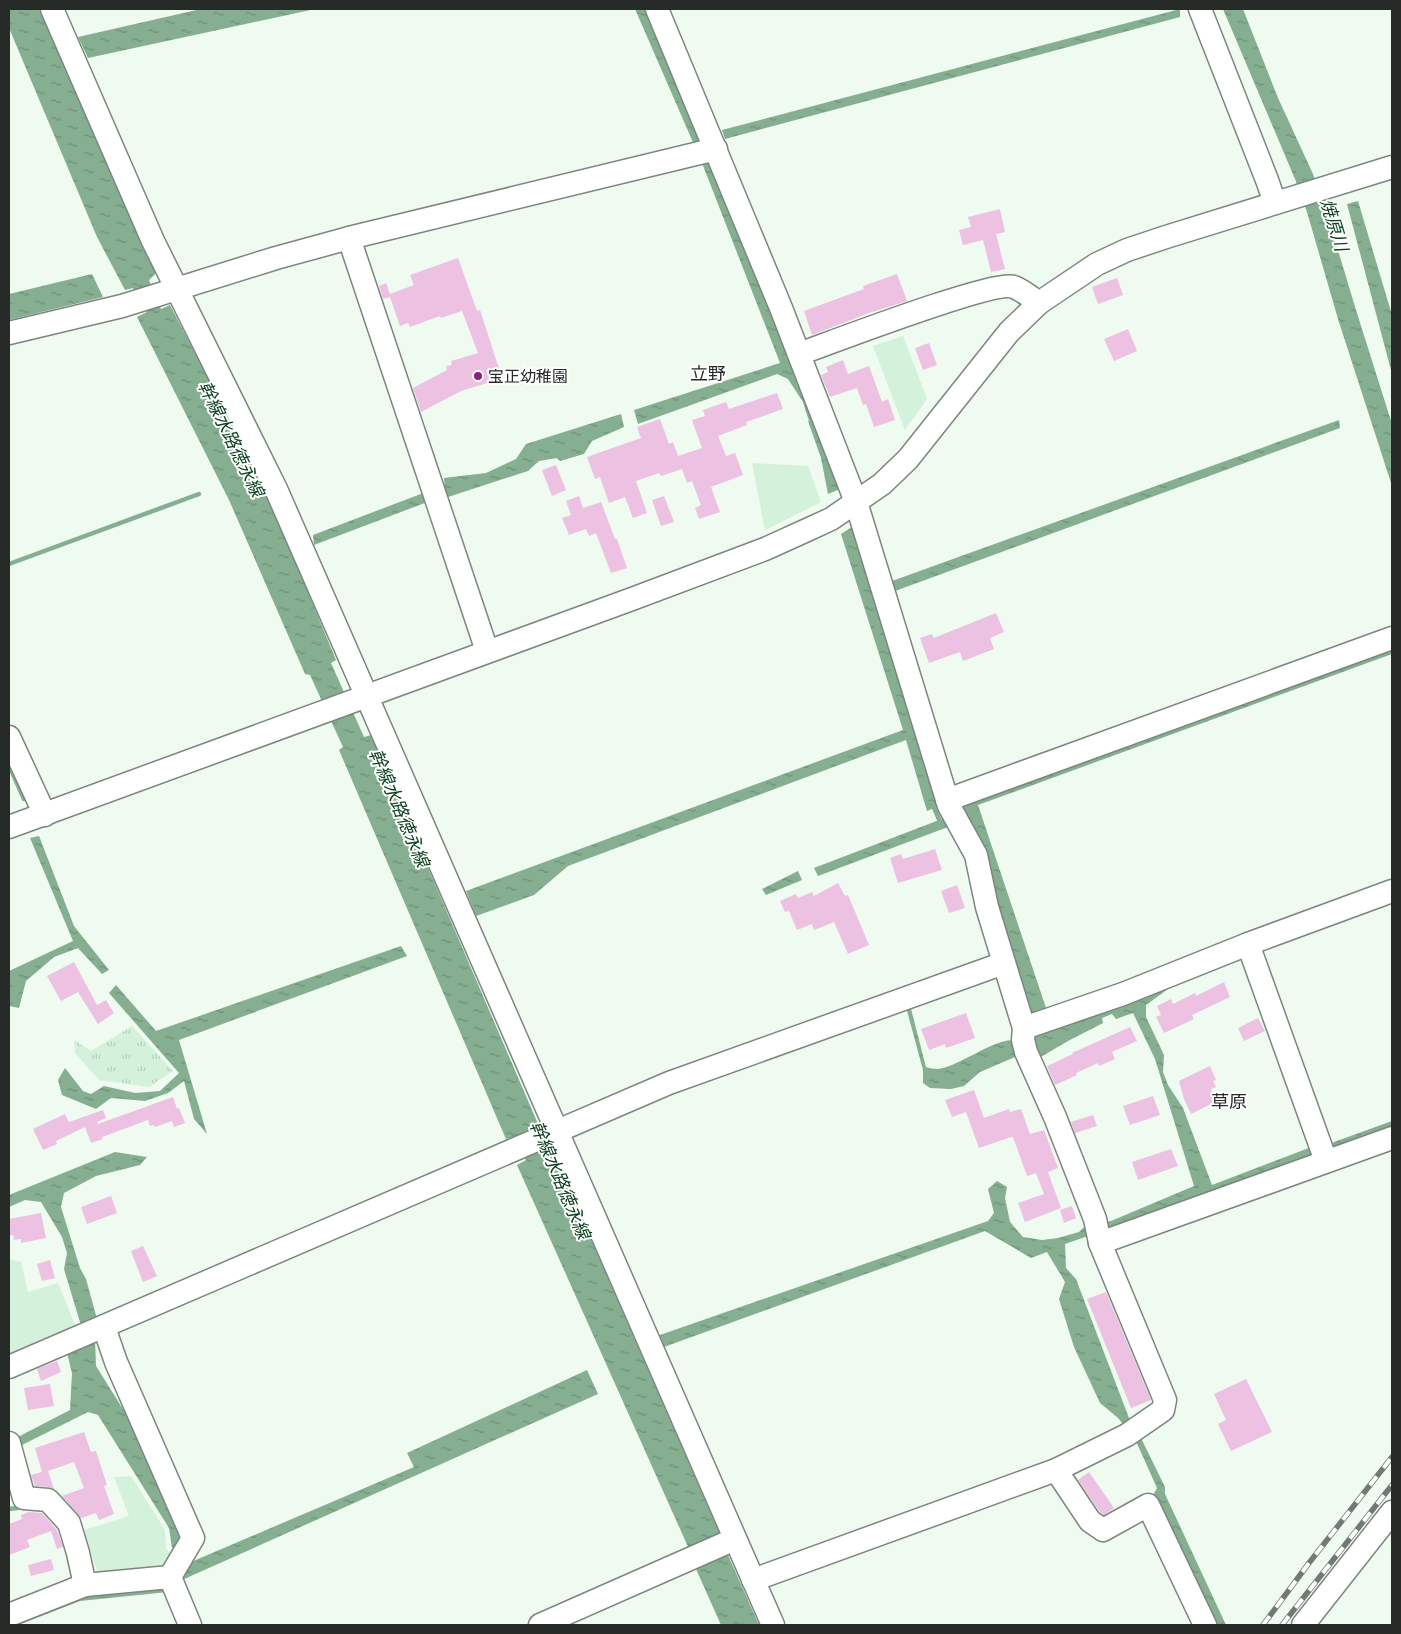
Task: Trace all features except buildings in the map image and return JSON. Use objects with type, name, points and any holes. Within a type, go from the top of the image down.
[{"type":"street","points":[[52,9],[153,241],[276,489],[773,1625]]},
{"type":"street","points":[[657,9],[706,152],[799,354],[856,502],[952,812],[976,855],[986,907],[1004,964],[1032,1033],[1055,1117],[1095,1220],[1100,1243],[1165,1400],[1163,1410],[1133,1431],[1056,1470],[753,1580]]},
{"type":"street","points":[[1200,9],[1267,180],[1282,201]]},
{"type":"street","points":[[9,333],[122,306],[176,288],[349,238],[706,152]]},
{"type":"street","points":[[9,827],[764,549],[831,518],[882,484],[908,459],[1009,332],[1039,303],[1097,264],[1127,250],[1392,167]]},
{"type":"street","points":[[349,238],[486,651]]},
{"type":"street","points":[[799,354],[950,301],[994,288],[1013,286],[1039,303]]},
{"type":"street","points":[[952,812],[1392,638]]},
{"type":"street","points":[[9,738],[45,815]]},
{"type":"street","points":[[1032,1033],[1248,944],[1392,891]]},
{"type":"street","points":[[1248,944],[1323,1153]]},
{"type":"street","points":[[9,1367],[669,1083],[1004,964]]},
{"type":"street","points":[[1100,1243],[1323,1153],[1392,1138]]},
{"type":"street","points":[[92,1332],[116,1362],[193,1538],[178,1568],[190,1625]]},
{"type":"street","points":[[9,1444],[24,1498],[48,1500],[69,1523],[85,1585]]},
{"type":"street","points":[[1056,1470],[1090,1521],[1103,1530],[1148,1505],[1205,1625]]},
{"type":"street","points":[[1303,1625],[1392,1512]]},
{"type":"street","points":[[540,1625],[735,1539]]},
{"type":"street","points":[[9,1615],[85,1585],[178,1568]]},
{"type":"green space","points":[[903,336],[927,399],[905,430],[873,346]]},
{"type":"green space","points":[[752,463],[808,466],[821,502],[765,530]]},
{"type":"green space","points":[[132,1026],[173,1071],[149,1087],[99,1080],[75,1053],[74,1040],[91,1051]]},
{"type":"green space","points":[[9,1259],[21,1262],[28,1292],[58,1283],[78,1332],[9,1361]]},
{"type":"green space","points":[[131,1476],[165,1530],[166,1549],[173,1555],[159,1572],[105,1578],[97,1571],[84,1530],[129,1516],[114,1477]]},
{"type":"water","name":"幹線水路徳永線","points":[[9,9],[39,9],[156,273],[149,280],[161,309],[170,305],[265,488],[336,660],[331,663],[364,737],[371,735],[538,1124],[531,1128],[544,1152],[551,1148],[720,1534],[711,1537],[720,1558],[728,1555],[759,1625],[721,1625],[696,1569],[704,1564],[689,1549],[517,1165],[526,1160],[515,1137],[506,1139],[339,750],[343,747],[310,675],[305,674],[229,500],[137,317],[147,312],[133,288],[125,290],[97,237],[9,28]]},
{"type":"water","points":[[201,9],[315,9],[88,58],[78,37]]},
{"type":"water","points":[[635,9],[649,9],[811,410],[806,412],[803,402],[788,379],[777,374],[638,424],[634,410],[780,363],[702,163]]},
{"type":"water","points":[[1180,9],[1180,17],[725,139],[722,130]]},
{"type":"water","points":[[1223,9],[1243,9],[1278,98],[1313,174],[1325,207],[1392,424],[1392,486],[1338,319],[1307,212],[1295,179]]},
{"type":"water","points":[[1358,201],[1392,315],[1392,374],[1347,204]]},
{"type":"water","points":[[92,274],[103,297],[9,320],[9,294]]},
{"type":"water","points":[[621,414],[624,427],[592,441],[584,454],[560,461],[557,458],[539,461],[528,471],[448,497],[445,491],[444,478],[486,473],[516,459],[526,444]]},
{"type":"water","points":[[814,419],[840,489],[828,494],[821,458],[808,421]]},
{"type":"water","points":[[1339,420],[1340,428],[895,591],[892,581]]},
{"type":"water","points":[[426,492],[430,501],[314,545],[313,535]]},
{"type":"water","points":[[852,527],[858,538],[939,806],[927,811],[906,740],[568,866],[534,895],[476,916],[466,891],[903,730],[841,534]]},
{"type":"water","points":[[1392,648],[1392,654],[978,805],[1047,1011],[1099,1012],[1101,1014],[1110,1011],[1110,1008],[1241,954],[1246,958],[1168,989],[1146,1005],[1146,1017],[1164,1055],[1163,1072],[1168,1085],[1183,1108],[1212,1185],[1314,1146],[1331,1146],[1334,1142],[1392,1121],[1392,1131],[1065,1244],[1066,1268],[1076,1279],[1129,1418],[1165,1487],[1165,1494],[1226,1625],[1210,1625],[1153,1495],[1157,1488],[1135,1439],[1118,1418],[1100,1403],[1074,1347],[1059,1299],[1065,1282],[1047,1252],[1031,1258],[985,1231],[664,1347],[660,1335],[988,1221],[994,1213],[988,1189],[997,1181],[1007,1187],[1005,1198],[1010,1222],[1023,1237],[1042,1240],[1079,1232],[1086,1225],[1111,1221],[1194,1186],[1155,1059],[1133,1013],[1116,1019],[1112,1014],[1102,1018],[1103,1023],[1039,1058],[1020,1055],[980,1072],[964,1086],[951,1089],[930,1088],[923,1083],[923,1070],[906,1007],[910,1005],[926,1067],[936,1069],[957,1063],[1000,1043],[1009,1040],[1016,1041],[1035,1017],[1029,1012],[1013,954],[1002,932],[983,854],[948,827],[818,876],[814,868],[960,812],[961,803]]},
{"type":"water","points":[[39,836],[74,926],[109,970],[102,974],[78,948],[54,957],[26,981],[19,1008],[9,1006],[9,971],[73,941],[30,838]]},
{"type":"water","points":[[798,871],[802,880],[766,895],[762,889]]},
{"type":"water","points":[[401,946],[407,956],[179,1040],[207,1134],[194,1119],[184,1081],[168,1093],[145,1101],[111,1098],[96,1109],[62,1095],[58,1080],[65,1068],[83,1091],[91,1094],[104,1086],[135,1093],[160,1091],[179,1073],[109,993],[116,985],[156,1031]]},
{"type":"water","points":[[115,1152],[147,1157],[140,1165],[96,1176],[64,1193],[61,1207],[80,1268],[86,1279],[97,1319],[95,1338],[96,1366],[133,1425],[184,1537],[191,1562],[414,1467],[407,1453],[587,1370],[598,1394],[182,1580],[178,1545],[172,1548],[169,1528],[98,1415],[88,1412],[22,1445],[18,1437],[70,1410],[72,1373],[66,1349],[85,1339],[64,1269],[67,1253],[62,1237],[41,1202],[25,1200],[9,1207],[9,1195]]},
{"type":"water","points":[[165,1583],[168,1592],[80,1601],[18,1625],[9,1625],[87,1592]]},
{"type":"waterway","points":[[807,407],[813,426]]},
{"type":"waterway","points":[[9,564],[199,494]]},
{"type":"waterway","points":[[9,765],[24,799]]},
{"type":"waterway","points":[[932,803],[941,824]]},
{"type":"waterway","points":[[9,1509],[25,1507]]},
{"type":"railway","points":[[1263,1625],[1392,1457]]},
{"type":"railway","points":[[1282,1625],[1392,1485]]},
{"type":"place","name":"宝正幼稚園","points":[[478,376]]},
{"type":"district","name":"立野","points":[[708,374]]},
{"type":"district","name":"草原","points":[[1229,1102]]},
{"type":"water label","name":"焼原川","points":[[1334,225]]}]
